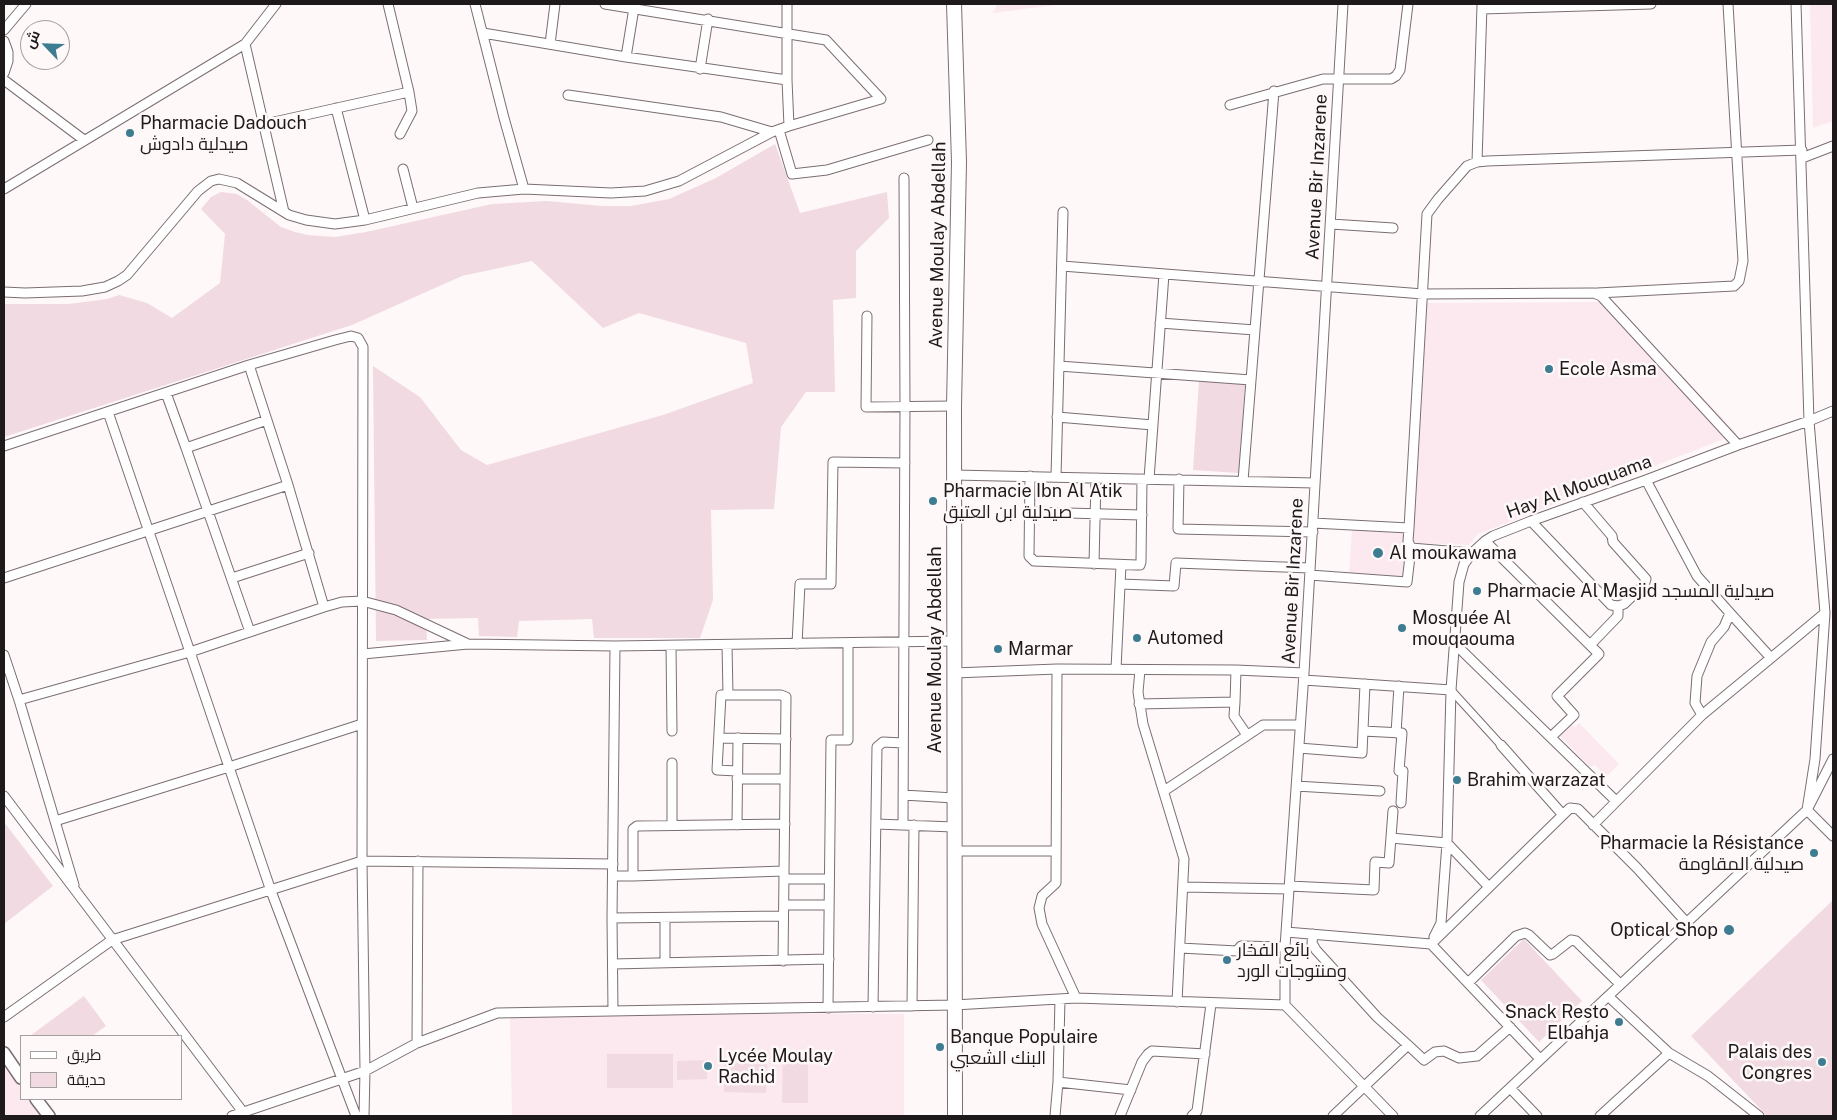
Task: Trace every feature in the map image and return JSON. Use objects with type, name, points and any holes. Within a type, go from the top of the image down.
[{"type":"main road","name":"Avenue Moulay Abdellah","points":[[954,4],[960,162],[954,406],[955,1116]]},
{"type":"street","points":[[4,30],[26,4]]},
{"type":"street","points":[[4,189],[245,44],[276,4]]},
{"type":"street","points":[[388,4],[412,111],[400,134]]},
{"type":"street","points":[[475,4],[524,189]]},
{"type":"street","points":[[550,44],[555,4]]},
{"type":"street","points":[[4,292],[82,291],[105,287],[118,281],[127,275],[198,191],[211,181],[219,179],[237,183],[289,215],[306,220],[335,224],[365,220],[478,193],[524,189],[611,193],[646,191],[679,181],[776,131],[881,99],[826,40],[605,4]]},
{"type":"street","points":[[787,4],[789,126]]},
{"type":"street","name":"Avenue Bir Inzarene","points":[[1285,1005],[1285,947],[1304,676],[1343,4]]},
{"type":"street","points":[[1230,104],[1323,79],[1391,79],[1400,70],[1408,4]]},
{"type":"street","points":[[1477,162],[1482,6],[1651,4]]},
{"type":"street","points":[[1062,266],[1423,294],[1594,293],[1734,286],[1739,280],[1743,262],[1728,4]]},
{"type":"street","points":[[1796,4],[1809,421],[1824,613],[1815,759],[1807,810]]},
{"type":"street","points":[[626,57],[634,8]]},
{"type":"street","points":[[700,68],[708,20]]},
{"type":"street","points":[[483,33],[626,57],[787,80]]},
{"type":"street","points":[[4,42],[8,52],[8,61],[4,73]]},
{"type":"street","points":[[245,44],[284,212]]},
{"type":"street","points":[[4,80],[84,140]]},
{"type":"street","points":[[1243,481],[1274,91]]},
{"type":"street","points":[[265,124],[409,92]]},
{"type":"street","points":[[568,95],[722,117],[776,131]]},
{"type":"street","points":[[336,108],[365,220]]},
{"type":"street","points":[[776,131],[792,174],[827,170],[928,140]]},
{"type":"street","points":[[1120,584],[1174,586],[1176,563],[1310,571],[1408,582],[1411,548],[1408,541],[1427,214],[1467,166],[1477,162],[1736,153],[1802,154],[1833,146]]},
{"type":"street","points":[[402,169],[413,208]]},
{"type":"street","points":[[902,825],[906,407],[904,178]]},
{"type":"street","points":[[1056,477],[1063,212]]},
{"type":"street","points":[[1331,224],[1393,228]]},
{"type":"street","points":[[1030,476],[1029,556],[1034,560],[1094,564],[1140,564],[1142,515],[1152,425],[1164,274]]},
{"type":"street","points":[[1594,293],[1602,296],[1738,444]]},
{"type":"street","points":[[866,316],[866,407],[954,406]]},
{"type":"street","points":[[1160,323],[1255,330]]},
{"type":"street","points":[[4,446],[249,365],[351,336],[358,338],[362,347],[364,1116]]},
{"type":"street","points":[[249,365],[288,485],[324,607]]},
{"type":"street","points":[[1059,366],[1251,380]]},
{"type":"street","points":[[166,393],[250,632]]},
{"type":"street","name":"Hay Al Mouquama","points":[[1431,944],[1441,923],[1447,843],[1451,690],[1459,582],[1464,564],[1472,553],[1493,536],[1738,444],[1809,421],[1833,410]]},
{"type":"street","points":[[108,412],[271,891],[356,1116]]},
{"type":"street","points":[[1057,418],[1152,425]]},
{"type":"street","points":[[186,448],[267,420]]},
{"type":"street","points":[[798,644],[800,584],[831,584],[833,462],[905,462]]},
{"type":"street","points":[[954,474],[1315,483]]},
{"type":"street","points":[[1094,564],[1096,478]]},
{"type":"street","points":[[1179,480],[1178,529],[1409,528]]},
{"type":"street","points":[[1646,480],[1697,576],[1771,658]]},
{"type":"street","points":[[4,578],[288,485]]},
{"type":"street","points":[[1531,521],[1611,605],[1618,606],[1624,604],[1644,585],[1646,579],[1613,542],[1612,536],[1583,502]]},
{"type":"street","points":[[1030,512],[1142,515]]},
{"type":"street","points":[[1486,541],[1599,654],[1557,696],[1574,714],[1551,737]]},
{"type":"street","points":[[1411,548],[1472,553]]},
{"type":"street","points":[[232,578],[309,553]]},
{"type":"street","points":[[1116,669],[1121,565]]},
{"type":"street","points":[[19,700],[190,652],[342,602],[362,601],[396,610],[468,644]]},
{"type":"street","points":[[1590,645],[1618,616],[1618,606]]},
{"type":"street","points":[[1702,715],[1694,703],[1697,676],[1711,642],[1724,627],[1730,613]]},
{"type":"street","points":[[1593,825],[1702,715],[1824,613]]},
{"type":"street","points":[[362,654],[468,644],[672,646],[954,641]]},
{"type":"street","points":[[828,1008],[831,740],[848,740],[848,643]]},
{"type":"street","points":[[1455,644],[1616,801]]},
{"type":"street","points":[[727,645],[728,695]]},
{"type":"street","points":[[613,1011],[612,918],[615,646]]},
{"type":"street","points":[[672,646],[672,731]]},
{"type":"street","points":[[4,655],[76,889]]},
{"type":"street","points":[[1057,669],[1056,883],[1042,896],[1039,908],[1042,924],[1076,998]]},
{"type":"street","points":[[954,673],[1057,669],[1236,670],[1365,684],[1451,690],[1564,815]]},
{"type":"street","points":[[1140,670],[1139,704],[1143,724],[1184,859],[1177,1002]]},
{"type":"street","points":[[1236,670],[1234,716],[1247,735]]},
{"type":"street","points":[[1299,748],[1362,753],[1365,684]]},
{"type":"street","points":[[1396,733],[1398,686]]},
{"type":"street","points":[[783,961],[786,696],[721,696],[717,770],[737,775],[785,779]]},
{"type":"street","points":[[1139,704],[1235,702]]},
{"type":"street","points":[[55,821],[362,724]]},
{"type":"street","points":[[1164,791],[1263,725],[1300,725]]},
{"type":"street","points":[[1363,731],[1402,734],[1400,771],[1404,771],[1402,803]]},
{"type":"street","points":[[719,738],[786,739]]},
{"type":"street","points":[[737,825],[738,738]]},
{"type":"street","points":[[873,1007],[876,747],[883,742],[903,744]]},
{"type":"street","points":[[1480,1116],[1807,810],[1833,759]]},
{"type":"street","points":[[672,763],[672,826]]},
{"type":"street","points":[[1296,786],[1380,791]]},
{"type":"street","points":[[903,795],[954,798]]},
{"type":"street","points":[[4,796],[245,1114]]},
{"type":"street","points":[[1431,944],[1488,886],[1570,808],[1578,809],[1637,868],[1686,922]]},
{"type":"street","points":[[1807,810],[1833,836]]},
{"type":"street","points":[[1183,887],[1289,887],[1374,890],[1375,862],[1389,863],[1393,811]]},
{"type":"street","points":[[633,876],[634,827],[785,824]]},
{"type":"street","points":[[876,824],[954,826]]},
{"type":"street","points":[[912,1006],[914,825]]},
{"type":"street","points":[[1391,838],[1447,843],[1488,886]]},
{"type":"street","points":[[954,851],[1056,851]]},
{"type":"street","points":[[4,1017],[112,940],[362,861],[613,864]]},
{"type":"street","points":[[417,1043],[418,861]]},
{"type":"street","points":[[613,876],[784,875],[829,879]]},
{"type":"street","points":[[784,905],[829,905]]},
{"type":"street","points":[[612,918],[784,916]]},
{"type":"street","points":[[664,918],[665,963]]},
{"type":"street","points":[[1286,932],[1431,944],[1540,1059]]},
{"type":"street","points":[[1468,983],[1516,936],[1524,933],[1529,935],[1550,955],[1572,940],[1576,941],[1620,984]]},
{"type":"street","points":[[1313,934],[1312,943],[1316,950],[1377,1017],[1424,1060],[1439,1051],[1444,1051],[1459,1058],[1477,1056],[1510,1027]]},
{"type":"street","points":[[1180,948],[1237,951],[1241,946],[1285,947]]},
{"type":"street","points":[[613,964],[828,959]]},
{"type":"street","points":[[1608,996],[1669,1053],[1708,1076],[1759,1116]]},
{"type":"street","points":[[232,1116],[245,1114],[342,1079],[365,1070],[417,1043],[497,1013],[954,1005],[1076,998],[1285,1005],[1394,1116]]},
{"type":"street","points":[[1055,1116],[1058,1082],[1060,999]]},
{"type":"street","points":[[1198,1114],[1211,1004]]},
{"type":"street","points":[[1334,1116],[1408,1045]]},
{"type":"street","points":[[1120,1116],[1142,1062],[1152,1051],[1205,1054]]},
{"type":"street","points":[[1600,1116],[1669,1053]]},
{"type":"street","points":[[4,1054],[20,1077]]},
{"type":"street","points":[[1058,1082],[1131,1090]]},
{"type":"street","points":[[1510,1088],[1537,1116]]},
{"type":"street","points":[[37,1100],[48,1116]]},
{"type":"shaded area","points":[[997,4],[1064,4],[993,13]]},
{"type":"shaded area","points":[[1810,4],[1833,4],[1833,121],[1813,128]]},
{"type":"shaded area","name":"Ecole Asma","points":[[1613,302],[1737,434],[1478,534],[1469,545],[1413,543],[1426,303]]},
{"type":"shaded area","name":"Al moukawama","points":[[1352,530],[1406,533],[1404,577],[1349,573]]},
{"type":"shaded area","points":[[1570,723],[1575,727],[1579,723],[1619,764],[1606,777],[1595,765],[1590,767],[1558,734]]},
{"type":"shaded area","name":"Lycée Moulay Rachid","points":[[711,1013],[904,1014],[904,1116],[512,1116],[510,1016]]},
{"type":"shaded area","points":[[4,1046],[20,1068],[20,1100],[45,1100],[57,1116],[4,1116]]},
{"type":"green space","points":[[775,144],[800,213],[887,192],[889,218],[856,251],[856,298],[833,300],[835,392],[806,392],[781,427],[774,509],[711,510],[713,600],[700,638],[594,638],[592,619],[519,621],[517,637],[479,636],[478,618],[426,619],[427,640],[376,641],[373,366],[420,397],[461,450],[487,465],[663,415],[753,383],[746,343],[639,313],[603,328],[532,261],[462,276],[352,325],[4,437],[4,304],[69,304],[107,299],[119,295],[147,303],[172,318],[220,283],[225,234],[201,209],[211,197],[221,192],[237,194],[281,227],[308,235],[335,237],[492,204],[547,201],[602,206],[631,206],[669,199],[716,178]]},
{"type":"green space","points":[[1199,381],[1245,384],[1239,473],[1193,470]]},
{"type":"green space","points":[[4,822],[53,886],[4,924]]},
{"type":"green space","points":[[1833,900],[1833,1116],[1767,1116],[1691,1036]]},
{"type":"green space","points":[[1524,939],[1582,1001],[1539,1042],[1481,980]]},
{"type":"green space","points":[[84,996],[106,1026],[93,1035],[31,1035]]},
{"type":"green space","points":[[607,1054],[673,1054],[673,1088],[607,1088]]},
{"type":"green space","points":[[783,1054],[808,1054],[808,1103],[782,1103]]},
{"type":"green space","points":[[707,1060],[707,1079],[677,1080],[677,1061]]},
{"type":"green space","points":[[724,1063],[767,1064],[766,1093],[724,1092]]},
{"type":"place","name":"Pharmacie Dadouch صيدلية دادوش","points":[[130,133]]},
{"type":"place","name":"Ecole Asma","points":[[1549,369]]},
{"type":"place","name":"Pharmacie Ibn Al Atik صيدلية ابن العتيق","points":[[933,501]]},
{"type":"place","name":"Al moukawama","points":[[1378,553]]},
{"type":"place","name":"Pharmacie Al Masjid صيدلية المسجد","points":[[1477,591]]},
{"type":"place","name":"Mosquée Al mouqaouma","points":[[1402,628]]},
{"type":"place","name":"Automed","points":[[1137,638]]},
{"type":"place","name":"Marmar","points":[[998,649]]},
{"type":"place","name":"Brahim warzazat","points":[[1457,780]]},
{"type":"place","name":"Pharmacie la Résistance صيدلية المقاومة","points":[[1814,853]]},
{"type":"place","name":"Optical Shop","points":[[1729,930]]},
{"type":"place","name":"بائع الفخار ومنتوجات الورد","points":[[1227,960]]},
{"type":"place","name":"Snack Resto Elbahja","points":[[1619,1022]]},
{"type":"place","name":"Banque Populaire البنك الشعبي","points":[[940,1047]]},
{"type":"place","name":"Palais des Congres","points":[[1822,1062]]},
{"type":"place","name":"Lycée Moulay Rachid","points":[[708,1066]]}]
